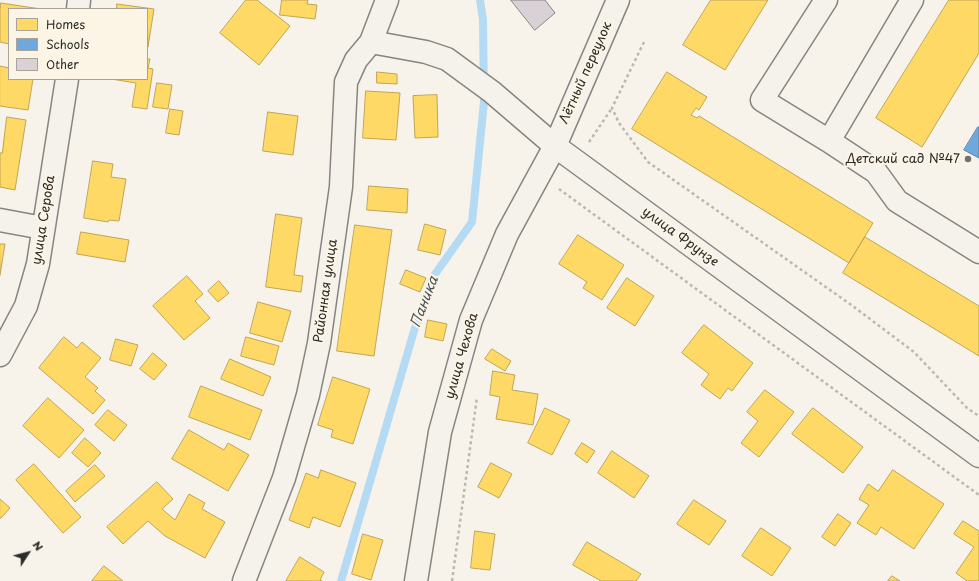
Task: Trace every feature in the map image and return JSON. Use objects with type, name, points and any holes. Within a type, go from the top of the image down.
[{"type":"street","name":"Районная улица","points":[[244,581],[284,478],[308,395],[319,342],[341,187],[346,82],[356,60],[371,42],[387,0]]},
{"type":"street","name":"Лётный переулок","points":[[562,152],[618,0]]},
{"type":"street","points":[[826,0],[762,100],[876,172],[897,201],[979,252]]},
{"type":"street","points":[[829,141],[912,0]]},
{"type":"street","name":"улица Фрунзе","points":[[371,42],[426,52],[447,59],[472,76],[562,152],[979,456]]},
{"type":"street","name":"улица Серова","points":[[0,355],[26,306],[38,264],[67,80]]},
{"type":"street","name":"улица Чехова","points":[[416,581],[440,432],[471,320],[507,234],[539,174],[562,152]]},
{"type":"street","points":[[0,220],[43,228]]},
{"type":"path","points":[[562,152],[589,143],[612,108],[644,42]]},
{"type":"path","points":[[612,108],[619,123],[648,162],[850,304],[914,352],[967,408],[979,416]]},
{"type":"path","points":[[539,174],[979,495]]},
{"type":"path","points":[[452,581],[477,394]]},
{"type":"building: Homes","points":[[246,0],[257,0],[290,26],[259,65],[220,33]]},
{"type":"building: Homes","points":[[282,0],[308,0],[307,4],[317,5],[315,19],[280,15]]},
{"type":"building: Homes","points":[[711,0],[768,0],[725,70],[683,45]]},
{"type":"building: Homes","points":[[949,0],[979,0],[979,53],[922,147],[876,118]]},
{"type":"building: Homes","points":[[1,3],[34,8],[8,8],[8,44],[0,42]]},
{"type":"building: Homes","points":[[117,4],[147,8],[117,8]]},
{"type":"building: Homes","points":[[148,8],[154,9],[148,47]]},
{"type":"building: Homes","points":[[0,66],[8,68],[8,80],[33,80],[28,110],[0,106]]},
{"type":"building: Homes","points":[[148,68],[153,69],[147,109],[132,107],[136,83],[117,80],[148,80]]},
{"type":"building: Homes","points":[[377,72],[397,74],[397,84],[377,83]]},
{"type":"building: Homes","points":[[667,72],[707,97],[699,110],[696,108],[691,115],[697,118],[699,116],[873,223],[849,263],[632,129]]},
{"type":"building: Homes","points":[[157,83],[172,85],[168,109],[153,107]]},
{"type":"building: Homes","points":[[366,91],[400,93],[396,140],[363,138]]},
{"type":"building: Homes","points":[[437,95],[438,137],[415,138],[413,96]]},
{"type":"building: Homes","points":[[170,109],[183,111],[179,135],[166,133]]},
{"type":"building: Homes","points":[[268,112],[298,116],[293,155],[263,151]]},
{"type":"building: Homes","points":[[7,117],[26,120],[15,190],[0,187],[0,153],[2,153]]},
{"type":"building: Homes","points":[[93,161],[113,164],[111,177],[126,179],[119,221],[109,220],[108,222],[84,218]]},
{"type":"building: Homes","points":[[369,186],[408,189],[407,213],[367,210]]},
{"type":"building: Homes","points":[[276,214],[302,218],[294,275],[303,276],[301,292],[266,287]]},
{"type":"building: Homes","points":[[425,224],[446,230],[440,255],[418,250]]},
{"type":"building: Homes","points":[[355,225],[392,230],[374,356],[337,351]]},
{"type":"building: Homes","points":[[81,232],[129,240],[125,262],[77,254]]},
{"type":"building: Homes","points":[[578,235],[624,265],[602,300],[583,288],[587,282],[559,264]]},
{"type":"building: Homes","points":[[865,237],[979,306],[979,356],[843,273]]},
{"type":"building: Homes","points":[[0,244],[5,244],[0,275]]},
{"type":"building: Homes","points":[[406,270],[426,278],[420,292],[400,284]]},
{"type":"building: Homes","points":[[187,276],[203,294],[195,301],[210,318],[184,340],[153,306]]},
{"type":"building: Homes","points":[[627,278],[654,296],[635,326],[607,308]]},
{"type":"building: Homes","points":[[219,281],[229,293],[218,302],[208,291]]},
{"type":"building: Homes","points":[[258,302],[291,311],[282,342],[250,333]]},
{"type":"building: Homes","points":[[428,320],[447,324],[443,341],[425,337]]},
{"type":"building: Homes","points":[[704,325],[753,363],[732,391],[728,388],[720,399],[701,385],[709,374],[682,353]]},
{"type":"building: Homes","points":[[64,337],[77,348],[82,342],[101,358],[85,377],[98,388],[95,391],[105,400],[93,414],[39,368]]},
{"type":"building: Homes","points":[[246,337],[279,346],[274,365],[241,356]]},
{"type":"building: Homes","points":[[116,339],[138,345],[131,366],[110,360]]},
{"type":"building: Homes","points":[[492,349],[511,361],[505,371],[485,359]]},
{"type":"building: Homes","points":[[153,353],[167,365],[154,380],[140,369]]},
{"type":"building: Homes","points":[[230,359],[271,377],[263,396],[221,379]]},
{"type":"building: Homes","points":[[493,371],[515,375],[512,390],[538,394],[533,425],[496,419],[500,397],[490,395]]},
{"type":"building: Homes","points":[[333,377],[370,389],[353,444],[331,437],[333,430],[318,425]]},
{"type":"building: Homes","points":[[201,386],[262,410],[250,440],[189,417]]},
{"type":"building: Homes","points":[[765,390],[794,412],[759,457],[741,443],[758,421],[747,412]]},
{"type":"building: Homes","points":[[48,398],[84,430],[59,458],[23,426]]},
{"type":"building: Homes","points":[[545,408],[570,420],[552,455],[528,443]]},
{"type":"building: Homes","points":[[813,408],[863,447],[843,473],[792,434]]},
{"type":"building: Homes","points":[[108,410],[127,425],[114,441],[95,425]]},
{"type":"building: Homes","points":[[189,430],[224,450],[228,443],[249,455],[228,491],[172,459]]},
{"type":"building: Homes","points":[[85,438],[101,453],[88,467],[72,453]]},
{"type":"building: Homes","points":[[582,443],[595,451],[587,463],[575,454]]},
{"type":"building: Homes","points":[[612,451],[649,476],[634,498],[598,473]]},
{"type":"building: Homes","points":[[491,463],[512,474],[499,498],[478,487]]},
{"type":"building: Homes","points":[[34,464],[81,517],[63,533],[16,480]]},
{"type":"building: Homes","points":[[95,465],[105,476],[75,502],[66,491]]},
{"type":"building: Homes","points":[[321,470],[356,483],[340,527],[313,517],[309,528],[289,520],[306,473],[318,478]]},
{"type":"building: Homes","points":[[893,470],[944,504],[914,549],[881,527],[876,535],[857,523],[869,505],[859,499],[868,484],[878,491]]},
{"type":"building: Homes","points":[[157,482],[173,499],[162,509],[175,520],[189,494],[205,503],[202,509],[225,522],[205,558],[165,536],[148,521],[123,544],[107,527]]},
{"type":"building: Homes","points":[[0,499],[10,508],[1,518],[0,518]]},
{"type":"building: Homes","points":[[694,500],[726,521],[709,545],[677,524]]},
{"type":"building: Homes","points":[[838,514],[851,523],[835,546],[822,537]]},
{"type":"building: Homes","points":[[963,521],[979,531],[979,581],[967,581],[956,573],[974,547],[954,534]]},
{"type":"building: Homes","points":[[761,528],[791,548],[772,576],[742,556]]},
{"type":"building: Homes","points":[[475,531],[495,534],[490,570],[471,568]]},
{"type":"building: Homes","points":[[363,534],[383,540],[371,580],[352,574]]},
{"type":"building: Homes","points":[[587,542],[641,574],[636,581],[601,581],[573,565]]},
{"type":"building: Homes","points":[[300,557],[324,572],[320,580],[322,581],[286,581]]},
{"type":"building: Homes","points":[[104,566],[123,581],[92,581]]},
{"type":"building: Homes","points":[[892,576],[900,581],[888,581]]},
{"type":"building: Schools","points":[[979,127],[979,158],[964,150]]},
{"type":"building: Other","points":[[511,0],[545,0],[555,13],[535,30]]},
{"type":"waterway","name":"Паника","points":[[341,581],[414,331],[433,277],[472,222],[484,102],[483,20],[480,0]]},
{"type":"place","name":"Детский сад №47","points":[[968,159]]}]
